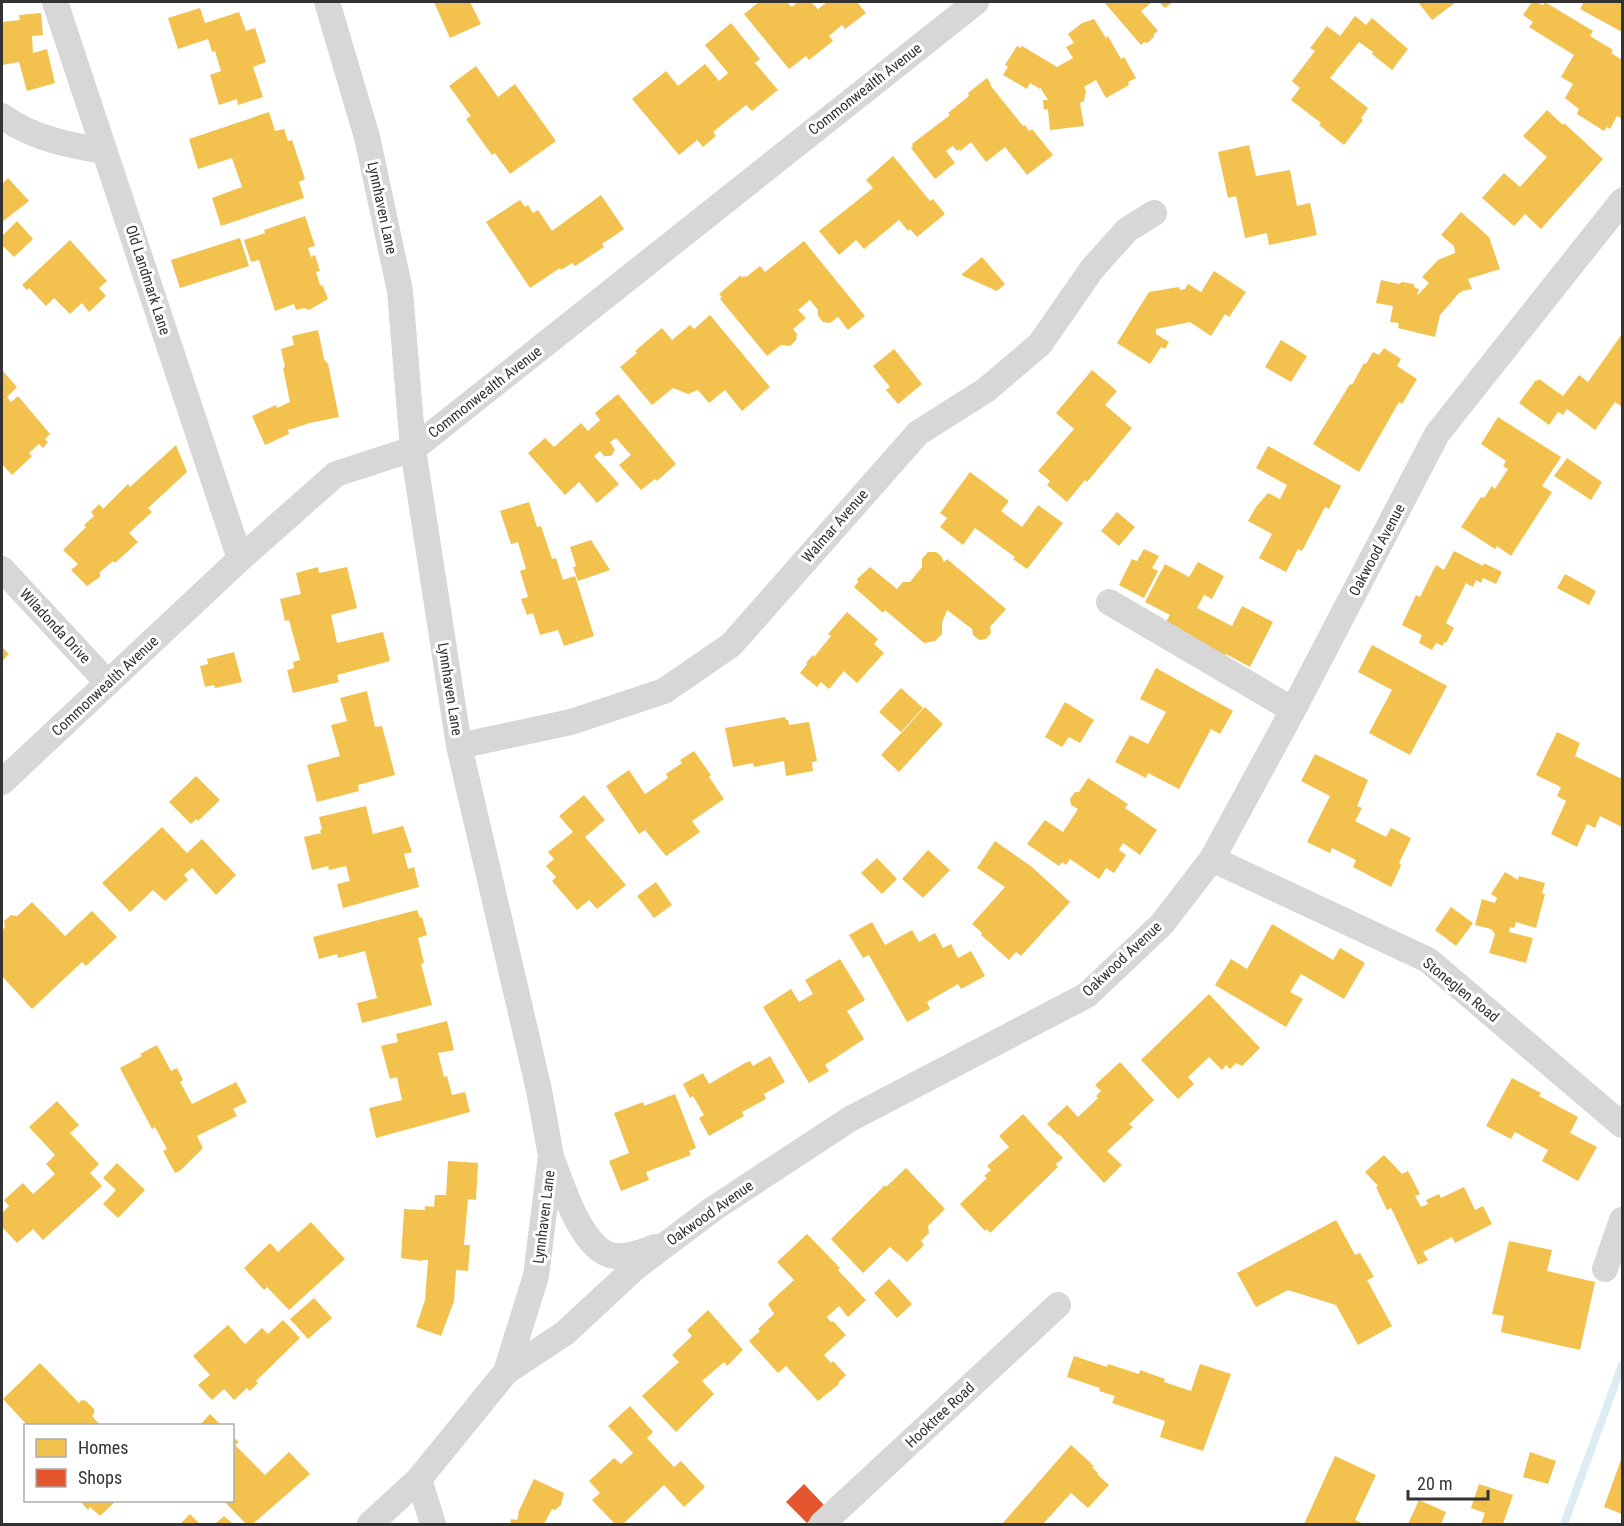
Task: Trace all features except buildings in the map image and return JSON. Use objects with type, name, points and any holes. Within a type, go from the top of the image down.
[{"type":"street","name":"Old Landmark Lane","points":[[55,2],[240,559]]},
{"type":"street","name":"Lynnhaven Lane","points":[[327,2],[367,137],[400,291],[413,449],[459,746],[539,1090],[551,1156],[536,1276],[506,1372]]},
{"type":"street","name":"Commonwealth Avenue","points":[[2,782],[240,559],[336,474],[413,449],[976,2]]},
{"type":"street","points":[[2,116],[59,144],[104,150]]},
{"type":"street","name":"Oakwood Avenue","points":[[370,1524],[419,1479],[506,1372],[565,1333],[636,1267],[712,1209],[850,1119],[1087,995],[1162,924],[1212,859],[1293,710],[1437,434],[1623,201]]},
{"type":"street","name":"Walmar Avenue","points":[[459,746],[571,722],[664,691],[731,645],[918,433],[986,390],[1040,344],[1092,269],[1127,230],[1154,213]]},
{"type":"street","name":"Wiladonda Drive","points":[[2,569],[108,683]]},
{"type":"street","points":[[1109,603],[1293,710]]},
{"type":"street","name":"Stoneglen Road","points":[[1212,859],[1428,960],[1623,1125]]},
{"type":"street","points":[[551,1156],[571,1207],[596,1247],[610,1255],[633,1255],[672,1240]]},
{"type":"street","points":[[1605,1269],[1623,1220]]},
{"type":"street","name":"Hooktree Road","points":[[822,1524],[1058,1305]]},
{"type":"street","points":[[419,1479],[433,1524]]},
{"type":"waterway","points":[[1564,1524],[1622,1365]]}]
